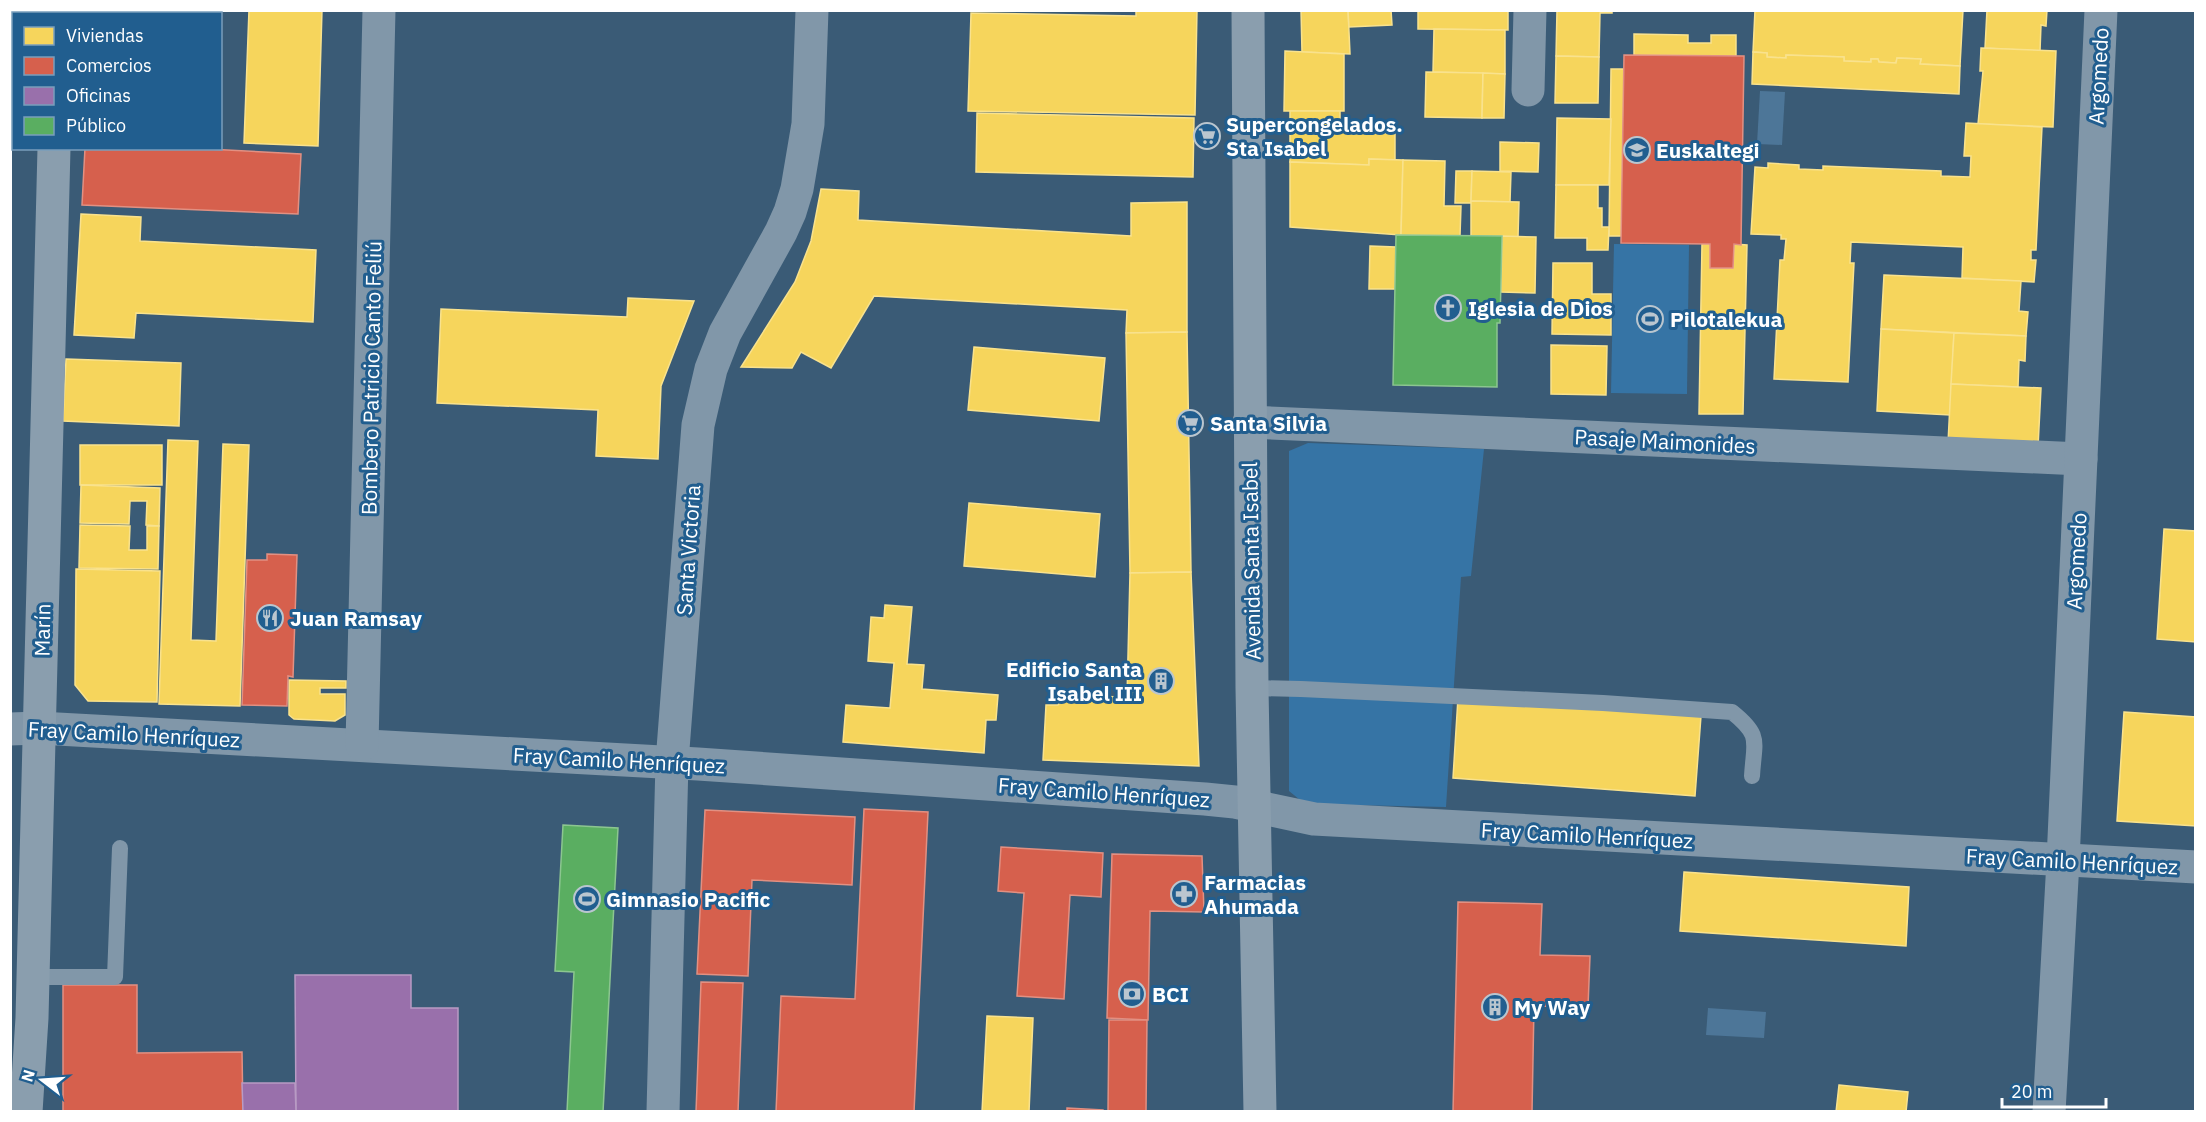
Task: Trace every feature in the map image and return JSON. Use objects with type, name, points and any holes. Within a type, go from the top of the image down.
[{"type":"main road","name":"Avenida Santa Isabel","points":[[1248,10],[1249,422],[1260,1112]]},
{"type":"main road","name":"Marín","points":[[26,1112],[25,1025],[33,977],[25,728],[54,150]]},
{"type":"street","name":"Bombero Patricio Canto Feliú","points":[[362,745],[379,10]]},
{"type":"street","name":"Santa Victoria","points":[[663,1112],[672,762],[698,425],[711,369],[725,333],[781,232],[797,189],[808,124],[812,10]]},
{"type":"street","points":[[1528,90],[1530,10]]},
{"type":"street","name":"Argomedo","points":[[2049,1112],[2063,861],[2101,10]]},
{"type":"street","name":"Pasaje Maimonides","points":[[1249,422],[2081,459]]},
{"type":"street","name":"Fray Camilo Henríquez","points":[[25,728],[672,762],[1206,799],[1254,806],[1314,819],[2196,867]]},
{"type":"lane","points":[[1252,688],[1301,688],[1603,703],[1732,712],[1748,724],[1755,735],[1752,776]]},
{"type":"lane","points":[[33,977],[115,977],[120,848]]},
{"type":"shaded area","points":[[1760,91],[1785,92],[1782,145],[1757,144]]},
{"type":"shaded area","name":"Pilotalekua","points":[[1614,244],[1689,245],[1687,394],[1611,393]]},
{"type":"shaded area","points":[[1308,443],[1484,449],[1471,576],[1461,577],[1446,807],[1305,804],[1289,791],[1289,451]]},
{"type":"shaded area","points":[[1708,1008],[1766,1012],[1764,1038],[1706,1035]]},
{"type":"building: Viviendas","points":[[249,10],[322,10],[318,146],[244,143]]},
{"type":"building: Viviendas","points":[[1136,10],[1197,10],[1195,115],[968,111],[971,13],[1136,16]]},
{"type":"building: Viviendas","points":[[1301,10],[1348,10],[1350,54],[1302,52]]},
{"type":"building: Viviendas","points":[[1348,10],[1391,10],[1392,25],[1349,27]]},
{"type":"building: Viviendas","points":[[1418,10],[1508,10],[1508,30],[1418,29]]},
{"type":"building: Viviendas","points":[[1557,10],[1612,10],[1612,13],[1600,13],[1599,57],[1556,56]]},
{"type":"building: Viviendas","points":[[1755,10],[1963,10],[1960,66],[1920,64],[1921,59],[1897,58],[1896,63],[1879,62],[1878,59],[1871,59],[1871,62],[1844,61],[1844,57],[1786,55],[1786,58],[1767,57],[1767,53],[1753,52]]},
{"type":"building: Viviendas","points":[[1987,10],[2047,10],[2046,26],[2041,25],[2040,51],[1985,48]]},
{"type":"building: Viviendas","points":[[1434,29],[1505,30],[1505,74],[1433,72]]},
{"type":"building: Viviendas","points":[[1634,34],[1688,35],[1688,43],[1711,43],[1711,35],[1736,35],[1736,56],[1634,55]]},
{"type":"building: Viviendas","points":[[1981,48],[2056,51],[2053,127],[1978,124],[1983,71],[1980,71]]},
{"type":"building: Viviendas","points":[[1285,51],[1344,54],[1344,111],[1284,111]]},
{"type":"building: Viviendas","points":[[1753,52],[1767,53],[1767,57],[1786,58],[1786,55],[1844,57],[1844,61],[1871,62],[1871,59],[1878,59],[1879,62],[1896,63],[1897,58],[1921,59],[1920,64],[1960,66],[1959,94],[1752,84]]},
{"type":"building: Viviendas","points":[[1556,56],[1599,57],[1598,103],[1555,103]]},
{"type":"building: Viviendas","points":[[1611,69],[1624,69],[1621,236],[1609,236]]},
{"type":"building: Viviendas","points":[[1426,72],[1483,73],[1482,118],[1425,117]]},
{"type":"building: Viviendas","points":[[1483,73],[1505,74],[1504,118],[1482,118]]},
{"type":"building: Viviendas","points":[[1290,111],[1340,111],[1340,132],[1395,133],[1395,160],[1369,159],[1369,165],[1290,162]]},
{"type":"building: Viviendas","points":[[977,113],[1194,118],[1193,177],[976,172]]},
{"type":"building: Viviendas","points":[[1557,118],[1611,119],[1609,185],[1556,185]]},
{"type":"building: Viviendas","points":[[1966,123],[2042,127],[2036,250],[2031,250],[2031,260],[2036,260],[2034,282],[1962,278],[1963,247],[1851,242],[1850,263],[1854,263],[1848,382],[1774,379],[1780,260],[1784,260],[1786,239],[1781,239],[1781,235],[1751,234],[1755,167],[1768,168],[1768,163],[1799,165],[1799,169],[1823,170],[1823,166],[1941,171],[1941,176],[1970,177],[1971,156],[1964,156]]},
{"type":"building: Viviendas","points":[[1500,142],[1539,143],[1538,172],[1500,171]]},
{"type":"building: Viviendas","points":[[1369,159],[1403,160],[1401,235],[1290,227],[1290,162],[1369,165]]},
{"type":"building: Viviendas","points":[[1403,160],[1445,161],[1444,206],[1461,206],[1460,236],[1401,235]]},
{"type":"building: Viviendas","points":[[1456,171],[1472,171],[1471,203],[1455,203]]},
{"type":"building: Viviendas","points":[[1472,171],[1511,172],[1510,202],[1471,201]]},
{"type":"building: Viviendas","points":[[1556,185],[1598,185],[1598,208],[1602,208],[1602,227],[1609,227],[1608,250],[1587,250],[1587,238],[1555,238]]},
{"type":"building: Viviendas","points":[[821,189],[859,191],[858,220],[1131,236],[1131,203],[1187,202],[1187,332],[1126,333],[1127,310],[874,296],[831,368],[801,352],[792,368],[741,367],[795,282],[811,241]]},
{"type":"building: Viviendas","points":[[1471,201],[1519,202],[1518,237],[1471,236]]},
{"type":"building: Viviendas","points":[[81,214],[141,217],[140,241],[316,250],[313,322],[136,313],[134,338],[74,335]]},
{"type":"building: Viviendas","points":[[1502,236],[1536,237],[1535,293],[1501,292]]},
{"type":"building: Viviendas","points":[[1702,244],[1710,244],[1710,268],[1733,268],[1734,244],[1747,245],[1743,414],[1699,414]]},
{"type":"building: Viviendas","points":[[1370,246],[1396,247],[1395,289],[1369,289]]},
{"type":"building: Viviendas","points":[[1553,263],[1592,263],[1592,294],[1611,294],[1611,335],[1552,334]]},
{"type":"building: Viviendas","points":[[1884,275],[2021,281],[2019,311],[2028,312],[2026,336],[1881,329]]},
{"type":"building: Viviendas","points":[[628,298],[694,301],[661,386],[658,459],[596,456],[598,410],[437,403],[441,309],[627,317]]},
{"type":"building: Viviendas","points":[[1881,329],[1954,333],[1950,415],[1877,411]]},
{"type":"building: Viviendas","points":[[1187,332],[1191,572],[1130,573],[1126,333]]},
{"type":"building: Viviendas","points":[[1954,333],[2026,336],[2025,361],[2019,360],[2018,387],[1951,384]]},
{"type":"building: Viviendas","points":[[1551,345],[1607,346],[1606,395],[1551,394]]},
{"type":"building: Viviendas","points":[[974,347],[1105,358],[1099,421],[968,410]]},
{"type":"building: Viviendas","points":[[66,359],[181,363],[179,426],[63,421]]},
{"type":"building: Viviendas","points":[[1951,384],[2041,388],[2038,447],[1948,443]]},
{"type":"building: Viviendas","points":[[168,440],[198,441],[191,640],[216,641],[223,444],[249,445],[240,706],[159,704]]},
{"type":"building: Viviendas","points":[[80,445],[162,445],[162,485],[80,485]]},
{"type":"building: Viviendas","points":[[81,485],[160,488],[159,526],[146,525],[147,501],[130,501],[129,524],[80,523]]},
{"type":"building: Viviendas","points":[[969,503],[1100,514],[1095,577],[964,566]]},
{"type":"building: Viviendas","points":[[80,525],[130,526],[129,550],[147,550],[147,526],[159,526],[158,569],[79,568]]},
{"type":"building: Viviendas","points":[[2164,529],[2196,531],[2196,642],[2157,639]]},
{"type":"building: Viviendas","points":[[76,569],[160,571],[157,702],[88,701],[75,685]]},
{"type":"building: Viviendas","name":"Edificio Santa Isabel III","points":[[1191,572],[1199,766],[1043,760],[1046,705],[1058,705],[1061,701],[1077,701],[1080,696],[1127,697],[1130,573]]},
{"type":"building: Viviendas","points":[[885,605],[912,607],[907,664],[924,665],[922,689],[998,695],[996,720],[986,720],[984,753],[843,742],[846,705],[890,708],[894,663],[868,661],[871,617],[884,618]]},
{"type":"building: Viviendas","points":[[289,680],[346,681],[346,688],[320,688],[320,694],[345,694],[345,715],[335,721],[294,719],[289,715]]},
{"type":"building: Viviendas","points":[[1458,698],[1701,716],[1695,796],[1453,778]]},
{"type":"building: Viviendas","points":[[2124,712],[2196,717],[2196,826],[2117,821]]},
{"type":"building: Viviendas","points":[[1684,872],[1909,887],[1906,946],[1680,931]]},
{"type":"building: Viviendas","points":[[987,1016],[1033,1018],[1029,1112],[982,1112]]},
{"type":"building: Viviendas","points":[[1839,1085],[1908,1092],[1906,1112],[1836,1112]]},
{"type":"building: Comercios","points":[[1624,55],[1744,56],[1741,245],[1734,244],[1733,268],[1710,268],[1710,244],[1621,243]]},
{"type":"building: Comercios","points":[[85,150],[222,150],[301,154],[298,214],[82,205]]},
{"type":"building: Comercios","name":"Juan Ramsay","points":[[267,554],[297,555],[293,677],[288,676],[287,706],[242,705],[247,560],[267,560]]},
{"type":"building: Comercios","points":[[864,809],[928,812],[914,1112],[776,1112],[781,996],[855,999]]},
{"type":"building: Comercios","points":[[705,810],[855,817],[852,885],[752,880],[748,976],[697,974]]},
{"type":"building: Comercios","points":[[1001,847],[1103,853],[1101,897],[1070,895],[1064,999],[1017,996],[1024,893],[998,891]]},
{"type":"building: Comercios","points":[[1112,854],[1202,856],[1204,912],[1150,911],[1148,1020],[1107,1018]]},
{"type":"building: Comercios","name":"My Way","points":[[1458,902],[1542,904],[1540,955],[1590,956],[1588,1007],[1534,1006],[1532,1112],[1453,1112]]},
{"type":"building: Comercios","points":[[701,982],[743,983],[738,1112],[696,1112]]},
{"type":"building: Comercios","points":[[63,985],[137,985],[137,1053],[242,1052],[243,1112],[63,1112]]},
{"type":"building: Comercios","points":[[1109,1020],[1147,1020],[1146,1112],[1108,1112]]},
{"type":"building: Comercios","points":[[1067,1108],[1103,1110],[1103,1112],[1067,1112]]},
{"type":"building: Oficinas","points":[[295,975],[411,975],[411,1008],[458,1008],[458,1112],[296,1112]]},
{"type":"building: Oficinas","points":[[242,1083],[295,1083],[296,1112],[243,1112]]},
{"type":"building: Público","name":"Iglesia de Dios","points":[[1396,235],[1502,236],[1500,323],[1497,323],[1497,387],[1393,385]]},
{"type":"building: Público","name":"Gimnasio Pacific","points":[[563,825],[618,828],[603,1112],[567,1112],[574,972],[555,971]]},
{"type":"place","name":"Supercongelados. Sta Isabel","points":[[1207,136]]},
{"type":"place","name":"Euskaltegi","points":[[1637,150]]},
{"type":"place","name":"Iglesia de Dios","points":[[1448,308]]},
{"type":"place","name":"Pilotalekua","points":[[1650,319]]},
{"type":"place","name":"Santa Silvia","points":[[1190,423]]},
{"type":"place","name":"Juan Ramsay","points":[[270,618]]},
{"type":"place","name":"Edificio Santa Isabel III","points":[[1161,681]]},
{"type":"place","name":"Farmacias Ahumada","points":[[1184,894]]},
{"type":"place","name":"Gimnasio Pacific","points":[[587,899]]},
{"type":"place","name":"BCI","points":[[1132,994]]},
{"type":"place","name":"My Way","points":[[1495,1007]]}]
